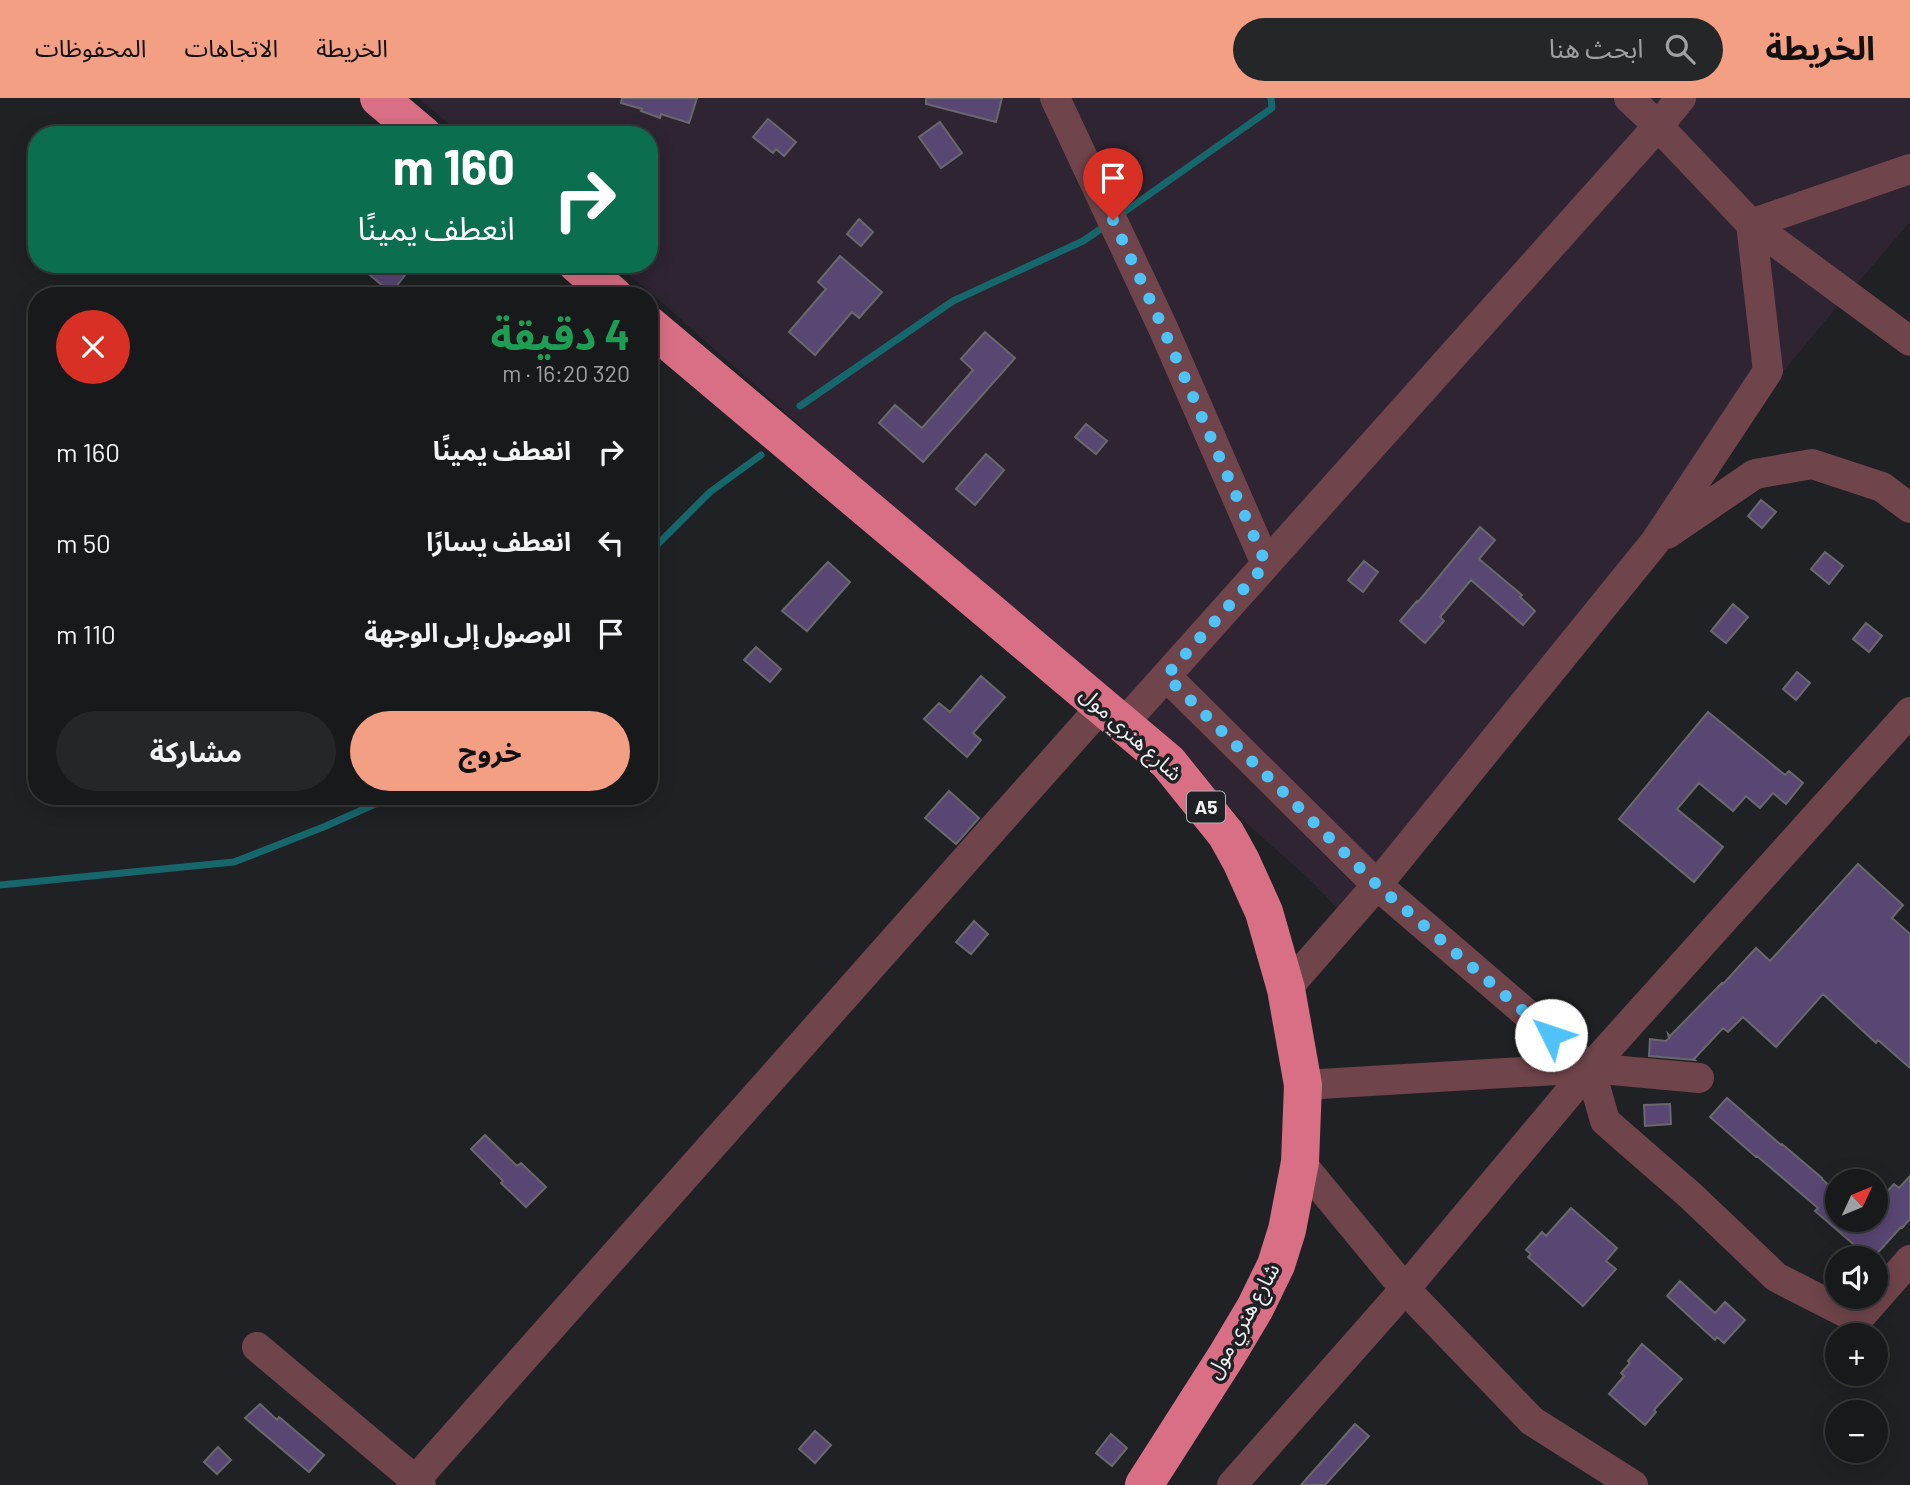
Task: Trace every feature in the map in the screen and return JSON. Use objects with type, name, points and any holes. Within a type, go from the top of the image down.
[{"type":"highway","points":[[379,98],[412,126]]},
{"type":"highway","points":[[587,273],[604,287]]},
{"type":"highway","name":"شارع هنري مول","points":[[658,333],[1168,762],[1226,834],[1264,912],[1286,989],[1303,1085],[1300,1162],[1287,1230],[1276,1265],[1255,1308],[1144,1485]]},
{"type":"street","points":[[1055,98],[1163,328],[1266,564]]},
{"type":"street","points":[[1629,98],[1751,224],[1910,341]]},
{"type":"street","points":[[257,1348],[411,1484],[1113,715],[1166,676],[1681,98]]},
{"type":"street","points":[[1751,224],[1910,169]]},
{"type":"street","points":[[1286,989],[1377,885],[1656,542],[1768,371],[1751,224]]},
{"type":"street","points":[[1656,542],[1755,474],[1812,464],[1882,487],[1910,508]]},
{"type":"street","points":[[1166,676],[1377,885],[1590,1068],[1605,1121],[1691,1196],[1776,1278],[1858,1319],[1910,1260]]},
{"type":"street","points":[[1232,1485],[1405,1289],[1590,1068],[1910,712]]},
{"type":"street","points":[[1303,1085],[1590,1068],[1699,1078]]},
{"type":"street","points":[[1300,1162],[1405,1289],[1532,1421],[1633,1485]]},
{"type":"shaded area","points":[[418,98],[1910,98],[1910,222],[1338,909],[1308,878],[658,299],[658,287],[644,287],[627,273],[658,273],[658,126],[451,126]]},
{"type":"building","points":[[622,98],[697,98],[689,123],[661,114],[660,118],[641,111],[642,109],[621,103]]},
{"type":"building","points":[[926,98],[1002,98],[996,122],[926,104]]},
{"type":"building","points":[[768,119],[796,142],[784,156],[776,149],[773,153],[753,137]]},
{"type":"building","points":[[940,122],[962,153],[941,168],[919,137]]},
{"type":"building","points":[[859,219],[873,232],[861,246],[847,234]]},
{"type":"building","points":[[840,256],[882,292],[859,318],[852,312],[815,355],[789,332],[826,289],[818,282]]},
{"type":"building","points":[[368,273],[405,275],[396,287],[384,287]]},
{"type":"building","points":[[985,332],[1015,358],[923,462],[879,423],[895,405],[922,428],[973,370],[961,359]]},
{"type":"building","points":[[1086,424],[1107,441],[1096,454],[1075,437]]},
{"type":"building","points":[[986,454],[1004,470],[975,505],[956,489]]},
{"type":"building","points":[[1761,500],[1776,512],[1762,528],[1748,516]]},
{"type":"building","points":[[1480,527],[1495,540],[1479,559],[1522,595],[1520,597],[1535,611],[1523,625],[1471,580],[1440,617],[1444,621],[1425,643],[1400,621]]},
{"type":"building","points":[[1825,552],[1843,566],[1829,584],[1811,569]]},
{"type":"building","points":[[1364,561],[1378,572],[1363,592],[1348,580]]},
{"type":"building","points":[[828,562],[850,582],[807,631],[782,611]]},
{"type":"building","points":[[1733,604],[1748,617],[1726,643],[1711,631]]},
{"type":"building","points":[[1866,623],[1882,636],[1869,652],[1853,639]]},
{"type":"building","points":[[756,647],[781,669],[770,682],[744,660]]},
{"type":"building","points":[[1797,672],[1810,683],[1796,700],[1783,689]]},
{"type":"building","points":[[981,676],[1005,697],[973,733],[981,740],[967,757],[924,719],[939,703],[950,712]]},
{"type":"building","points":[[1708,712],[1785,775],[1789,771],[1803,783],[1786,804],[1773,793],[1760,808],[1746,796],[1733,811],[1699,783],[1677,809],[1723,847],[1694,882],[1619,819]]},
{"type":"building","points":[[949,791],[979,818],[956,844],[925,818]]},
{"type":"building","points":[[1858,864],[1903,905],[1892,918],[1910,934],[1910,1068],[1878,1040],[1876,1043],[1823,994],[1776,1047],[1743,1017],[1728,1032],[1723,1028],[1695,1060],[1649,1056],[1650,1039],[1666,1041],[1668,1034],[1670,1036],[1756,948],[1770,961]]},
{"type":"building","points":[[974,921],[988,934],[971,954],[956,942]]},
{"type":"building","points":[[1727,1098],[1822,1178],[1825,1182],[1825,1220],[1815,1211],[1818,1208],[1710,1117]]},
{"type":"building","points":[[1670,1104],[1671,1124],[1645,1126],[1644,1105]]},
{"type":"building","points":[[485,1135],[517,1166],[521,1163],[546,1187],[526,1207],[471,1149]]},
{"type":"building","points":[[1910,1176],[1910,1219],[1884,1246],[1856,1246],[1839,1232],[1888,1232],[1888,1190],[1894,1184],[1899,1188]]},
{"type":"building","points":[[1571,1208],[1617,1248],[1606,1261],[1616,1269],[1583,1306],[1528,1257],[1531,1254],[1526,1250],[1542,1232],[1546,1236]]},
{"type":"building","points":[[1680,1281],[1715,1313],[1725,1302],[1745,1320],[1724,1343],[1717,1337],[1715,1340],[1667,1296]]},
{"type":"building","points":[[1642,1344],[1682,1379],[1654,1410],[1656,1412],[1645,1425],[1609,1394],[1624,1376],[1621,1373]]},
{"type":"building","points":[[260,1404],[324,1455],[309,1472],[245,1418]]},
{"type":"building","points":[[1355,1424],[1369,1436],[1325,1485],[1301,1485]]},
{"type":"building","points":[[815,1431],[831,1445],[815,1463],[799,1449]]},
{"type":"building","points":[[1111,1434],[1127,1448],[1112,1466],[1096,1453]]},
{"type":"building","points":[[218,1447],[231,1460],[217,1474],[204,1462]]},
{"type":"waterway","points":[[1117,217],[1272,108],[1271,98]]},
{"type":"waterway","points":[[800,406],[953,301],[1083,241],[1108,224]]},
{"type":"waterway","points":[[658,544],[710,492],[761,455]]},
{"type":"waterway","points":[[0,885],[234,862],[373,805]]},
{"type":"route","points":[[1113,220],[1266,564],[1166,676],[1377,885],[1551,1035]]}]
